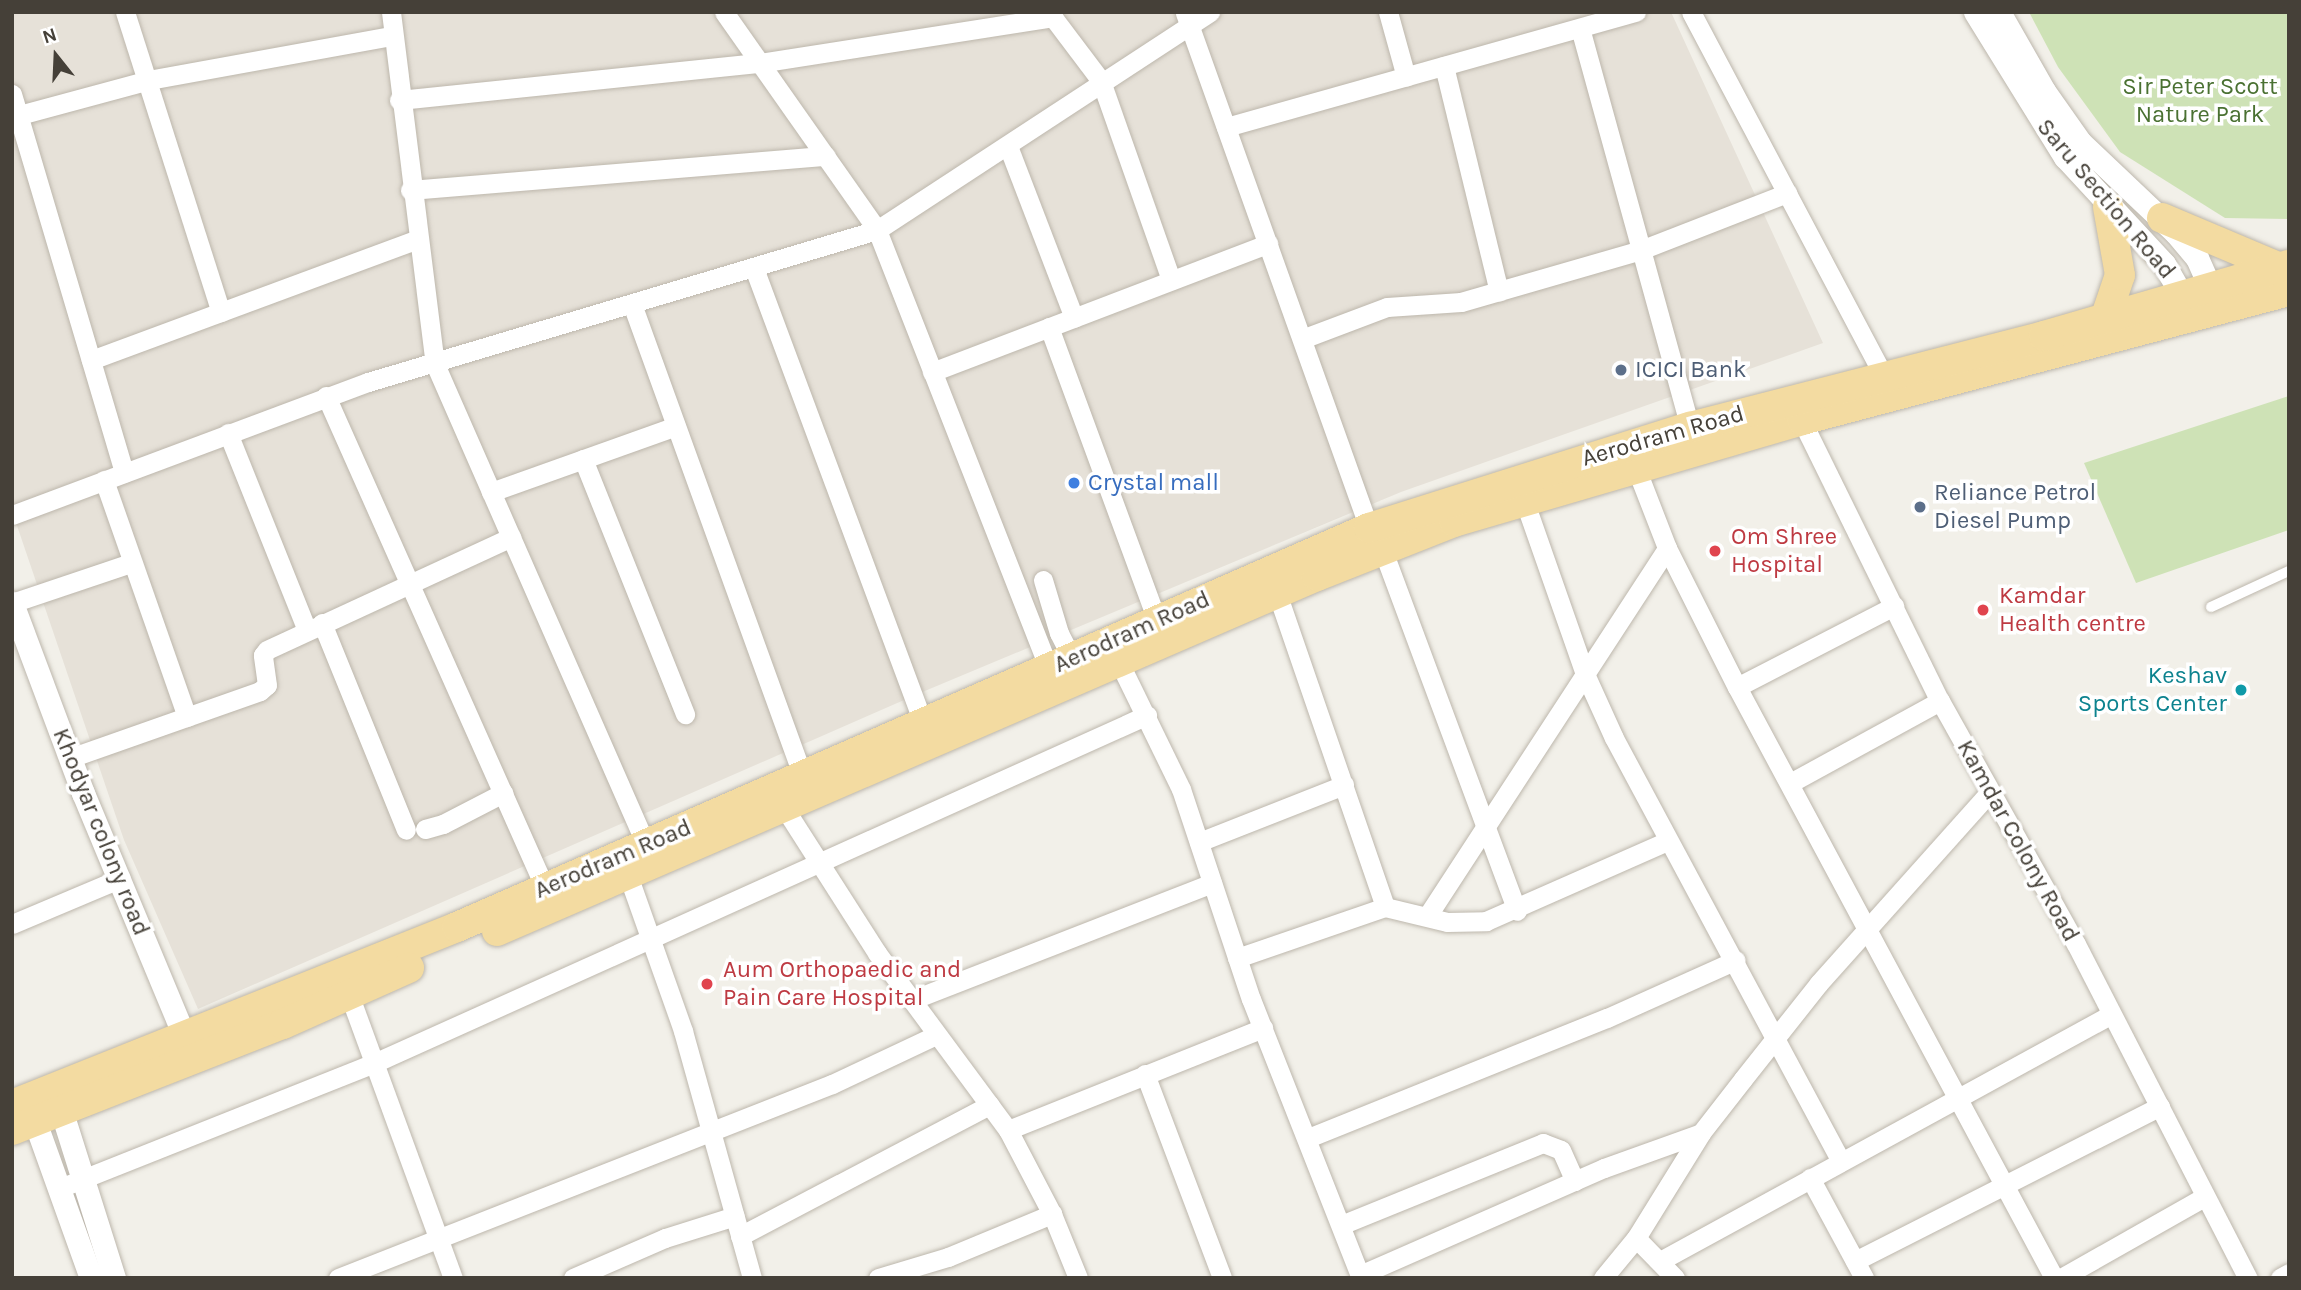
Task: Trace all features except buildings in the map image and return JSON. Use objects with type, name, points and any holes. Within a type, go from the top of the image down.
[{"type":"main road","points":[[2105,319],[2120,275],[2108,207]]},
{"type":"main road","points":[[2162,218],[2285,274]]},
{"type":"main road","name":"Aerodram Road","points":[[33,1109],[346,985],[632,860],[803,778],[1157,620],[1376,538],[1690,427],[1796,411],[2201,300],[2285,274]]},
{"type":"main road","name":"Aerodram Road","points":[[346,985],[545,888],[785,809],[1277,593],[1376,538],[1636,468],[1796,411],[1884,376],[2105,319],[2201,300]]},
{"type":"street","points":[[125,12],[149,80],[221,312]]},
{"type":"street","points":[[724,12],[877,230],[932,372],[1061,664]]},
{"type":"street","points":[[12,515],[326,396],[877,230],[1008,146],[1187,19],[1210,12]]},
{"type":"street","points":[[1388,12],[1406,77]]},
{"type":"street","points":[[1226,127],[1636,12]]},
{"type":"street","points":[[1691,12],[1884,376]]},
{"type":"street","name":"Saru Section Road","points":[[1975,12],[2039,122],[2108,207],[2201,300]]},
{"type":"street","name":"Saru Section Road","points":[[1999,12],[2044,91],[2080,142],[2162,218],[2197,258],[2201,300]]},
{"type":"street","points":[[394,13],[392,36],[398,100],[435,364],[511,537],[632,860],[651,938],[752,1278]]},
{"type":"street","points":[[398,100],[760,63],[1051,15],[1101,81],[1171,281]]},
{"type":"street","points":[[1187,19],[1302,339],[1517,911]]},
{"type":"street","points":[[1580,28],[1690,427]]},
{"type":"street","points":[[15,116],[149,80],[392,36]]},
{"type":"street","points":[[1444,66],[1499,292]]},
{"type":"street","points":[[12,93],[15,116],[124,472]]},
{"type":"street","points":[[1008,146],[1073,318]]},
{"type":"street","points":[[410,190],[826,156]]},
{"type":"street","points":[[1302,339],[1387,307],[1461,302],[1641,250],[1787,193]]},
{"type":"street","points":[[91,360],[416,240]]},
{"type":"street","points":[[932,372],[1268,244]]},
{"type":"street","points":[[754,268],[924,724]]},
{"type":"street","points":[[632,303],[803,778]]},
{"type":"street","points":[[1049,327],[1157,620]]},
{"type":"street","points":[[326,396],[545,888]]},
{"type":"street","name":"Kamdar Colony Road","points":[[1796,411],[1940,701],[1989,793],[2057,909],[2248,1278]]},
{"type":"street","points":[[491,492],[676,426]]},
{"type":"street","points":[[228,433],[315,627],[415,830],[443,824],[503,793]]},
{"type":"street","points":[[583,459],[685,714]]},
{"type":"street","points":[[1636,468],[1667,548],[1737,687],[1869,926],[2054,1278]]},
{"type":"street","points":[[104,480],[187,717]]},
{"type":"street","points":[[1524,500],[1585,674],[1667,841],[1777,1035],[1841,1161]]},
{"type":"street","points":[[70,758],[260,691],[267,685],[263,655],[267,650],[511,537]]},
{"type":"street","points":[[1428,915],[1487,829],[1667,548]]},
{"type":"street","points":[[12,603],[131,563]]},
{"type":"street","points":[[1043,580],[1059,633],[1061,664]]},
{"type":"street","points":[[1277,593],[1385,907]]},
{"type":"street","name":"Khodyar colony road","points":[[12,603],[70,758],[189,1048]]},
{"type":"street","points":[[1737,687],[1894,606]]},
{"type":"street","points":[[1119,662],[1181,789],[1237,958],[1361,1277],[1575,1181],[1701,1133]]},
{"type":"street","points":[[1790,783],[1940,701]]},
{"type":"street","points":[[61,1188],[372,1064],[1147,715]]},
{"type":"street","points":[[1199,842],[1344,785]]},
{"type":"street","points":[[1603,1278],[1636,1238],[1701,1133],[1777,1035],[1869,926],[1989,793]]},
{"type":"street","points":[[785,809],[936,1035],[1007,1130],[1052,1214],[1078,1278]]},
{"type":"street","points":[[1237,958],[1385,907],[1466,925],[1517,911],[1667,841]]},
{"type":"street","points":[[12,924],[121,878]]},
{"type":"street","points":[[912,1000],[1212,883]]},
{"type":"street","points":[[1308,1138],[1607,1018],[1735,960]]},
{"type":"street","points":[[346,985],[372,1064],[453,1278]]},
{"type":"street","points":[[1660,1261],[2110,1015]]},
{"type":"street","points":[[1007,1130],[1263,1028]]},
{"type":"street","points":[[338,1278],[832,1084],[936,1035]]},
{"type":"street","points":[[1144,1074],[1222,1278]]},
{"type":"street","points":[[740,1236],[990,1105]]},
{"type":"street","points":[[1810,1178],[1859,1269],[2004,1185],[2160,1106]]},
{"type":"street","points":[[33,1109],[84,1178],[114,1278]]},
{"type":"street","points":[[33,1109],[92,1278]]},
{"type":"street","points":[[1341,1225],[1543,1143],[1561,1150],[1575,1181]]},
{"type":"street","points":[[2061,1278],[2204,1197]]},
{"type":"street","points":[[878,1278],[948,1257],[1052,1214]]},
{"type":"street","points":[[573,1278],[665,1238],[735,1216]]},
{"type":"street","points":[[1636,1238],[1675,1278]]},
{"type":"street","points":[[2280,1278],[2289,1273]]},
{"type":"lane","points":[[2211,607],[2289,571]]},
{"type":"shaded area","points":[[12,12],[1671,12],[1823,343],[1401,492],[920,693],[198,1009],[124,840],[12,511]]},
{"type":"green space","name":"Sir Peter Scott Nature Park","points":[[2029,12],[2289,12],[2289,219],[2225,218],[2120,152],[2058,67]]},
{"type":"green space","points":[[2289,396],[2289,530],[2136,583],[2084,463]]},
{"type":"place","name":"ICICI Bank","points":[[1621,370]]},
{"type":"place","name":"Crystal mall","points":[[1074,483]]},
{"type":"place","name":"Reliance Petrol Diesel Pump","points":[[1920,507]]},
{"type":"place","name":"Om Shree Hospital","points":[[1715,551]]},
{"type":"place","name":"Kamdar Health centre","points":[[1983,610]]},
{"type":"place","name":"Keshav Sports Center","points":[[2241,690]]},
{"type":"place","name":"Aum Orthopaedic and Pain Care Hospital","points":[[707,984]]}]
